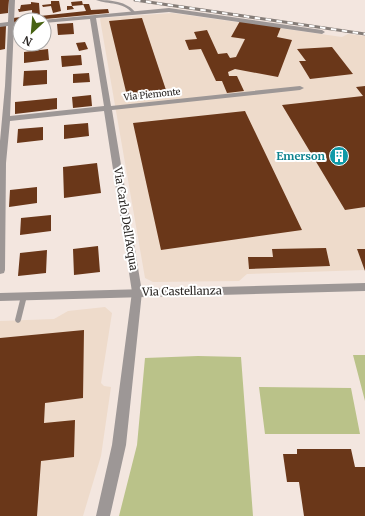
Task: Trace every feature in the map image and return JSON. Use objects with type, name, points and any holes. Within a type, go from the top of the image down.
[{"type":"street","points":[[0,270],[1,163],[9,86],[12,0]]},
{"type":"street","points":[[52,20],[134,12],[174,10],[322,32]]},
{"type":"street","name":"Via Carlo Dell'Acqua","points":[[92,16],[137,292],[119,445],[103,516]]},
{"type":"street","points":[[0,25],[11,24]]},
{"type":"street","points":[[0,86],[9,86]]},
{"type":"street","name":"Via Piemonte","points":[[6,120],[300,88]]},
{"type":"street","name":"Via Castellanza","points":[[0,297],[137,292],[365,287]]},
{"type":"lane","points":[[98,0],[126,5],[134,12]]},
{"type":"lane","points":[[18,320],[24,296]]},
{"type":"shaded area","points":[[172,13],[342,37],[348,34],[365,36],[365,270],[247,274],[239,281],[153,282],[145,278],[100,19]]},
{"type":"shaded area","points":[[105,307],[112,313],[101,383],[104,386],[111,387],[101,456],[83,516],[0,516],[0,321],[54,319],[68,311]]},
{"type":"green space","points":[[353,355],[365,355],[365,401]]},
{"type":"green space","points":[[198,356],[241,357],[253,516],[119,516],[137,445],[145,358]]},
{"type":"green space","points":[[259,387],[351,388],[360,434],[265,434]]},
{"type":"building","points":[[0,0],[9,0],[8,13],[0,14]]},
{"type":"building","points":[[51,1],[59,1],[61,11],[53,13],[51,6],[43,7],[42,5],[51,4]]},
{"type":"building","points":[[82,1],[83,5],[72,6],[71,2]]},
{"type":"building","points":[[31,2],[39,3],[40,12],[32,12],[32,10],[19,12],[18,9],[20,9],[21,5],[31,4]]},
{"type":"building","points":[[83,4],[89,4],[91,10],[108,9],[109,13],[52,18],[52,15],[86,11]]},
{"type":"building","points":[[67,6],[72,6],[74,9],[67,10]]},
{"type":"building","points":[[142,18],[168,96],[128,100],[109,21]]},
{"type":"building","points":[[240,21],[281,27],[277,37],[292,40],[278,77],[235,69],[228,72],[229,76],[237,76],[244,91],[227,93],[222,81],[216,81],[201,49],[189,50],[185,40],[197,39],[194,32],[207,30],[218,54],[227,53],[230,58],[236,57],[245,39],[231,37]]},
{"type":"building","points":[[73,23],[74,34],[58,35],[57,24]]},
{"type":"building","points":[[0,26],[6,26],[5,49],[0,50]]},
{"type":"building","points":[[85,42],[88,49],[79,51],[76,43]]},
{"type":"building","points":[[332,47],[353,74],[310,79],[299,61],[306,61],[297,49]]},
{"type":"building","points":[[24,52],[48,52],[49,60],[24,63]]},
{"type":"building","points":[[81,55],[82,65],[62,67],[61,56]]},
{"type":"building","points":[[47,70],[47,84],[23,86],[24,71]]},
{"type":"building","points":[[89,73],[90,82],[73,83],[73,74]]},
{"type":"building","name":"Emerson","points":[[365,86],[365,207],[345,210],[282,105],[363,96],[356,87]]},
{"type":"building","points":[[91,95],[92,106],[73,108],[72,97]]},
{"type":"building","points":[[57,98],[57,109],[15,114],[15,102]]},
{"type":"building","points":[[245,111],[302,230],[161,250],[133,123]]},
{"type":"building","points":[[88,123],[89,136],[64,139],[64,125]]},
{"type":"building","points":[[43,127],[43,140],[17,143],[18,129]]},
{"type":"building","points":[[97,163],[101,193],[64,198],[63,167]]},
{"type":"building","points":[[37,187],[37,203],[9,207],[10,190]]},
{"type":"building","points":[[51,215],[51,231],[20,235],[21,218]]},
{"type":"building","points":[[98,246],[100,272],[74,275],[73,249]]},
{"type":"building","points":[[326,248],[330,266],[249,269],[248,257],[273,257],[272,249]]},
{"type":"building","points":[[357,249],[365,249],[365,271]]},
{"type":"building","points":[[47,250],[46,273],[18,276],[20,253]]},
{"type":"building","points":[[84,330],[83,398],[45,403],[44,423],[75,420],[74,457],[41,461],[37,516],[0,516],[0,338]]},
{"type":"building","points":[[297,449],[351,449],[355,467],[365,467],[365,516],[304,516],[299,482],[287,482],[283,454],[297,454]]},
{"type":"railway","points":[[135,0],[365,34]]},
{"type":"place","name":"Emerson","points":[[339,156]]}]
